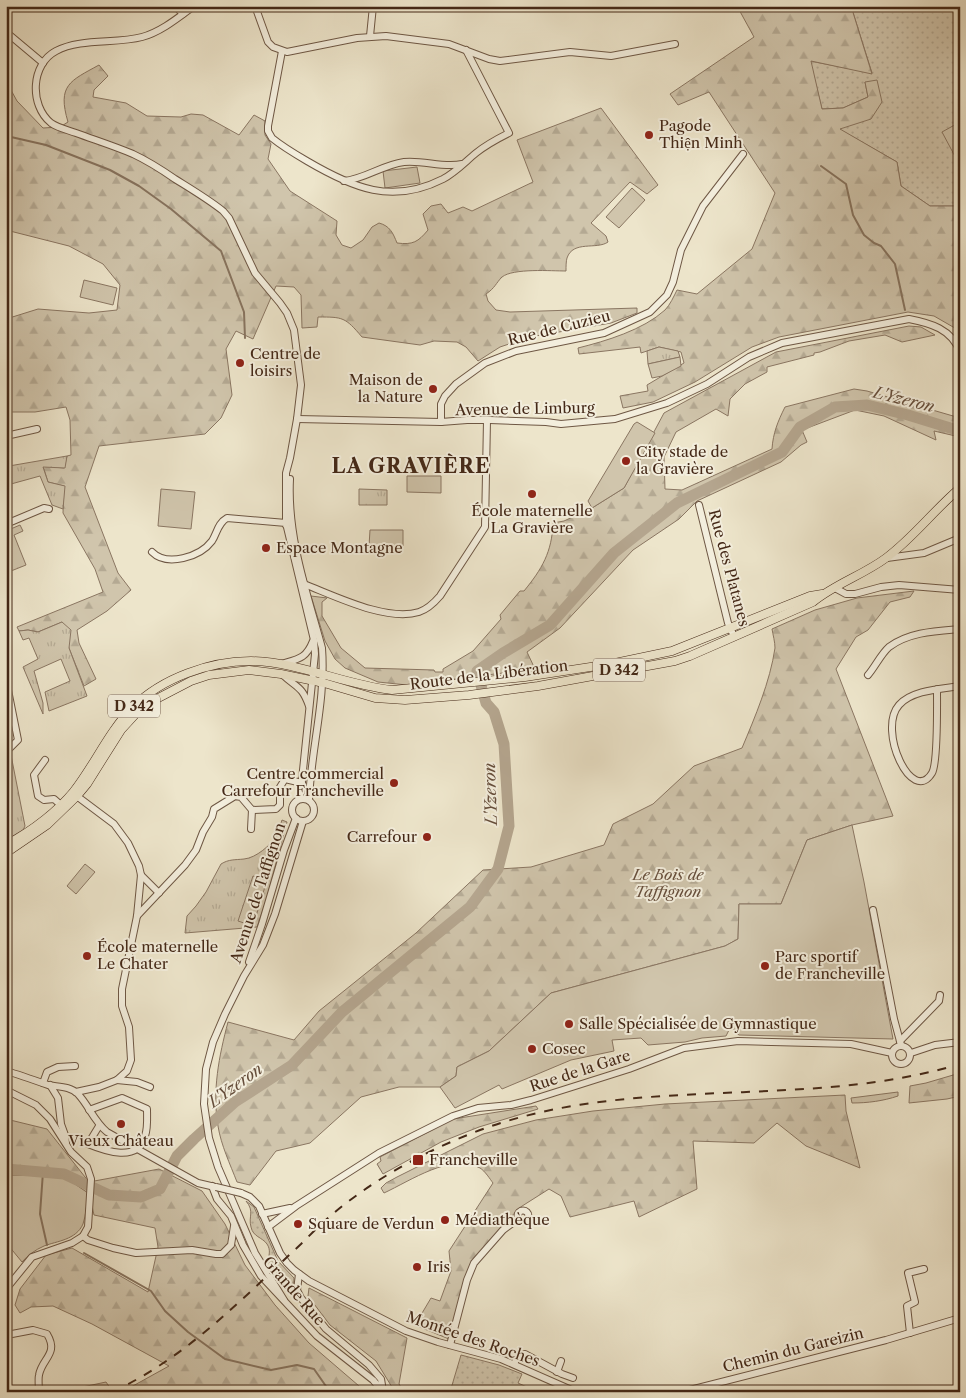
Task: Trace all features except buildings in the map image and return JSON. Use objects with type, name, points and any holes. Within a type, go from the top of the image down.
[{"type":"main road","name":"Route de la Libération","points":[[324,683],[375,698],[405,700],[499,691],[675,661],[813,602],[823,594],[864,573],[887,558],[960,488]]},
{"type":"main road","name":"Route de la Libération","points":[[324,673],[377,688],[392,690],[498,680],[594,666],[665,652],[810,596],[823,594]]},
{"type":"main road","name":"D 342","points":[[6,853],[47,825],[75,794],[124,717],[168,682],[194,671],[232,662],[252,661],[281,664],[324,673]]},
{"type":"main road","name":"D 342","points":[[141,704],[208,675],[249,670],[281,674],[324,683]]},
{"type":"main road","name":"D 342","points":[[6,846],[30,832],[63,807]]},
{"type":"street","points":[[175,6],[183,14]]},
{"type":"street","points":[[194,6],[144,37],[64,47],[54,52],[42,63],[38,74],[36,96],[40,107],[51,123],[134,154],[213,203],[229,218],[254,273],[280,304],[292,323],[300,374],[300,398],[286,473],[286,523],[294,561],[304,584],[383,613],[409,614],[420,612],[431,606],[440,596],[485,528],[487,420]]},
{"type":"street","points":[[255,6],[268,42],[273,47],[282,51],[370,36],[386,36],[449,44],[489,59],[500,61],[570,52],[611,56],[675,44]]},
{"type":"street","points":[[370,36],[373,6]]},
{"type":"street","points":[[6,32],[42,63]]},
{"type":"street","points":[[282,51],[268,126],[268,131],[272,138],[342,181],[368,190],[384,192],[406,191],[428,186],[444,178],[485,146],[508,133],[466,50]]},
{"type":"street","name":"Rue de Cuzieu","points":[[441,422],[441,404],[446,396],[456,384],[485,363],[516,351],[604,333],[650,312],[666,295],[673,282],[681,250],[703,206],[743,154]]},
{"type":"street","points":[[342,181],[354,180],[380,168],[403,162],[425,162],[452,166],[464,164]]},
{"type":"street","points":[[442,165],[446,174],[444,178]]},
{"type":"street","points":[[366,174],[363,179],[368,190]]},
{"type":"street","name":"Avenue de Limburg","points":[[297,419],[441,422],[467,420],[541,421],[561,424],[595,422],[624,417],[667,404],[707,384],[749,357],[782,343],[909,319],[930,323],[948,334],[958,346],[960,352]]},
{"type":"street","points":[[6,436],[37,429]]},
{"type":"street","points":[[290,458],[290,510],[304,584]]},
{"type":"street","name":"Rue des Platanes","points":[[699,505],[730,628],[734,636]]},
{"type":"street","points":[[6,524],[44,508],[49,509]]},
{"type":"street","points":[[152,552],[162,558],[177,559],[195,554],[211,542],[222,521],[226,518],[286,523]]},
{"type":"street","points":[[286,523],[296,547]]},
{"type":"street","name":"Route de la Libération","points":[[887,558],[924,553],[960,538]]},
{"type":"street","name":"Avenue de Taffignon","points":[[294,561],[314,640],[314,680],[300,799],[293,805],[292,812],[296,818],[303,821]]},
{"type":"street","name":"Avenue de Taffignon","points":[[284,1300],[255,1253],[218,1167],[209,1138],[204,1104],[205,1078],[213,1042],[224,1014],[263,945],[275,914],[303,821],[311,817],[314,812],[309,800],[324,673],[322,648],[304,584]]},
{"type":"street","points":[[835,588],[846,594],[855,594],[881,587],[899,585],[960,590]]},
{"type":"street","points":[[868,675],[888,648],[905,638],[926,632],[960,629]]},
{"type":"street","points":[[281,664],[300,659],[306,655],[310,651],[314,640]]},
{"type":"street","points":[[281,674],[299,686],[304,693],[310,710]]},
{"type":"street","points":[[6,680],[18,740],[6,752]]},
{"type":"street","points":[[937,689],[935,765],[929,777],[923,780],[915,780],[910,778],[905,772],[894,746],[891,730],[892,716],[902,702],[925,691],[937,689],[960,686]]},
{"type":"street","points":[[45,760],[34,775],[38,796],[44,800],[54,799],[63,807]]},
{"type":"street","points":[[252,810],[276,809],[280,805],[280,787],[285,779],[302,783]]},
{"type":"street","points":[[6,1071],[46,1084],[68,1088],[76,1092],[99,1087],[117,1080],[126,1071],[130,1060],[129,1027],[122,1006],[122,988],[137,916],[139,866],[128,843],[114,824],[75,794]]},
{"type":"street","points":[[137,916],[185,865],[196,850],[202,832],[212,817],[214,808],[235,796],[241,797],[252,810],[251,829]]},
{"type":"street","points":[[300,799],[309,800]]},
{"type":"street","name":"Avenue de Taffignon","points":[[244,976],[296,818]]},
{"type":"street","points":[[140,875],[159,893]]},
{"type":"street","points":[[873,910],[900,1043],[908,1048],[910,1053],[908,1061],[900,1064],[895,1061],[892,1053],[895,1048],[900,1043],[939,1001],[940,995]]},
{"type":"street","name":"Rue de la Gare","points":[[268,1227],[296,1206],[379,1153],[453,1116],[478,1108],[511,1106],[629,1069],[684,1048],[738,1041],[851,1044],[892,1053]]},
{"type":"street","points":[[910,1053],[935,1045],[960,1042]]},
{"type":"street","points":[[66,1144],[65,1135],[60,1124],[58,1098],[46,1084],[47,1072],[58,1067],[75,1066]]},
{"type":"street","points":[[117,1080],[137,1082],[150,1087]]},
{"type":"street","points":[[6,1090],[36,1105],[50,1119],[71,1152],[87,1166],[91,1179],[88,1227],[83,1236],[72,1243],[32,1257],[6,1289]]},
{"type":"street","name":"Grande Rue","points":[[76,1092],[99,1126],[106,1132],[198,1183],[242,1193],[257,1203],[282,1256],[290,1266],[310,1281],[300,1287],[299,1295],[326,1329],[369,1365],[381,1379],[383,1392]]},
{"type":"street","points":[[89,1110],[122,1098],[147,1108],[145,1137],[140,1150],[118,1153],[104,1151],[88,1144],[99,1126]]},
{"type":"street","name":"Grande Rue","points":[[214,1187],[217,1199],[231,1216],[243,1245],[261,1276],[317,1336],[368,1376],[383,1392]]},
{"type":"street","name":"Rue de la Gare","points":[[262,1214],[296,1206]]},
{"type":"street","points":[[450,1345],[467,1280],[474,1263],[503,1230],[518,1219]]},
{"type":"street","points":[[83,1236],[88,1240],[136,1253],[192,1250],[222,1254],[231,1245],[234,1226]]},
{"type":"street","points":[[231,1245],[243,1245]]},
{"type":"street","points":[[910,1332],[907,1306],[915,1302],[908,1273],[924,1269]]},
{"type":"street","points":[[299,1274],[297,1286],[299,1295]]},
{"type":"street","name":"Montée des Roches","points":[[310,1281],[406,1331],[501,1359],[576,1392]]},
{"type":"street","name":"Chemin du Gareizin","points":[[682,1392],[960,1318]]},
{"type":"street","points":[[6,1332],[12,1334],[33,1330],[47,1334],[51,1340],[52,1349],[39,1374],[39,1392]]},
{"type":"street","points":[[514,1364],[518,1356],[525,1354],[557,1372],[573,1378]]},
{"type":"street","points":[[557,1372],[560,1361]]},
{"type":"green space","points":[[737,6],[851,6],[872,74],[811,61],[822,109],[843,108],[868,97],[865,82],[877,80],[882,102],[871,119],[840,129],[897,162],[901,186],[930,206],[960,206],[960,331],[934,316],[908,312],[779,337],[752,347],[695,382],[653,402],[623,408],[620,396],[648,391],[647,385],[684,363],[681,352],[659,347],[641,353],[640,347],[579,354],[578,348],[612,338],[646,323],[665,310],[677,290],[697,294],[752,249],[775,193],[709,92],[678,105],[670,94],[754,37]]},
{"type":"green space","points":[[851,6],[960,6],[960,206],[930,206],[901,186],[897,162],[839,129],[882,102],[865,82],[868,97],[843,108],[822,109],[810,61],[872,73]]},
{"type":"green space","points":[[99,65],[108,76],[94,90],[93,97],[126,103],[147,116],[181,117],[191,114],[203,115],[239,135],[254,115],[265,121],[265,135],[271,144],[268,159],[290,191],[337,221],[336,235],[342,245],[351,248],[363,240],[372,227],[379,223],[391,230],[397,243],[415,242],[428,230],[423,214],[431,206],[441,204],[448,213],[463,207],[472,211],[533,182],[517,140],[601,108],[658,185],[647,194],[630,182],[591,223],[606,236],[608,242],[574,249],[567,258],[566,271],[533,271],[507,274],[486,294],[488,301],[496,310],[510,312],[637,308],[637,313],[611,323],[530,337],[500,347],[478,361],[466,347],[457,342],[434,341],[420,345],[362,337],[347,322],[333,317],[318,317],[317,327],[302,328],[301,295],[294,287],[276,286],[253,339],[236,331],[226,349],[232,395],[221,418],[205,434],[99,446],[85,487],[118,573],[131,590],[107,611],[77,630],[79,643],[96,679],[84,686],[69,648],[62,622],[38,632],[19,631],[17,627],[103,592],[95,569],[63,513],[64,486],[48,482],[43,466],[64,468],[67,456],[71,455],[70,420],[66,407],[35,412],[6,412],[6,319],[38,309],[89,313],[117,310],[120,285],[103,264],[69,246],[6,230],[6,81],[17,101],[43,128],[60,127],[68,122],[64,100],[68,86],[80,75]]},
{"type":"green space","points":[[960,122],[960,161],[958,162],[942,132]]},
{"type":"green space","points":[[417,167],[420,183],[385,188],[383,171]]},
{"type":"green space","points":[[632,188],[645,200],[619,228],[606,217]]},
{"type":"green space","points":[[84,280],[117,288],[113,305],[80,297]]},
{"type":"green space","points":[[909,326],[921,327],[935,335],[902,342],[885,335],[849,341],[814,353],[814,355],[767,367],[767,372],[745,384],[730,399],[728,416],[716,409],[676,432],[664,457],[665,489],[682,490],[772,449],[776,427],[785,407],[854,389],[867,391],[960,418],[960,437],[934,431],[936,440],[884,416],[855,410],[802,430],[807,442],[781,462],[697,501],[679,519],[633,550],[560,628],[527,652],[535,669],[407,685],[378,682],[345,668],[335,659],[325,641],[311,596],[327,598],[322,602],[322,616],[341,648],[365,668],[434,670],[435,672],[443,672],[443,669],[473,651],[501,619],[500,615],[520,591],[524,591],[530,583],[545,560],[551,543],[553,523],[564,521],[592,508],[624,488],[664,413],[776,352]]},
{"type":"green space","points":[[659,347],[678,351],[680,357],[648,364],[647,351]]},
{"type":"green space","points":[[680,357],[681,366],[662,376],[652,378],[648,364]]},
{"type":"green space","name":"City stade de la Gravière","points":[[637,422],[655,433],[624,488],[592,508],[588,501]]},
{"type":"green space","points":[[67,456],[65,468],[43,467],[48,482],[65,486],[63,509],[52,505],[40,476],[11,484],[9,466]]},
{"type":"green space","points":[[407,476],[441,476],[441,493],[407,492]]},
{"type":"green space","points":[[161,489],[195,492],[191,529],[158,526]]},
{"type":"green space","points":[[359,489],[387,490],[387,505],[359,505]]},
{"type":"green space","points":[[20,525],[23,531],[14,535],[26,565],[6,573],[6,531]]},
{"type":"green space","points":[[370,530],[403,530],[403,546],[369,546]]},
{"type":"green space","name":"Le Bois de Taffignon","points":[[914,591],[910,597],[890,602],[868,630],[856,637],[836,669],[893,816],[852,825],[807,840],[781,904],[739,904],[738,939],[725,946],[551,993],[489,1051],[457,1067],[456,1076],[440,1087],[399,1087],[361,1097],[310,1143],[276,1151],[250,1185],[237,1182],[221,1140],[216,1113],[217,1074],[228,1022],[294,1040],[319,1011],[416,933],[483,870],[531,867],[604,845],[613,824],[653,804],[694,766],[742,748],[770,674],[775,648],[772,629],[815,610],[857,598]]},
{"type":"green space","points":[[62,622],[71,630],[69,648],[87,696],[49,711],[45,692],[70,681],[61,659],[34,671],[43,703],[43,714],[23,667],[38,659],[29,638],[23,640],[19,631],[38,632]]},
{"type":"green space","points":[[11,755],[25,826],[23,830],[6,840],[6,759]]},
{"type":"green space","points":[[282,820],[287,822],[266,901],[257,927],[185,933],[187,916],[206,892],[221,864],[229,860],[249,858],[263,850],[277,835]]},
{"type":"green space","name":"Parc sportif de Francheville","points":[[852,825],[893,1039],[739,1035],[735,1032],[735,1029],[729,1030],[726,1036],[685,1042],[648,1045],[641,1038],[612,1040],[614,1051],[571,1060],[502,1089],[499,1085],[455,1108],[440,1087],[456,1076],[457,1067],[489,1051],[551,993],[725,946],[738,939],[739,904],[781,904],[807,840]]},
{"type":"green space","points":[[85,864],[95,872],[76,894],[67,886]]},
{"type":"green space","points":[[253,876],[267,880],[253,926],[238,921]]},
{"type":"green space","points":[[960,1073],[960,1096],[909,1103],[910,1086]]},
{"type":"green space","points":[[898,1092],[898,1096],[864,1103],[852,1103],[851,1098]]},
{"type":"green space","points":[[845,1095],[846,1111],[860,1168],[806,1146],[777,1123],[754,1143],[693,1141],[697,1189],[639,1217],[634,1201],[570,1217],[561,1196],[549,1189],[519,1208],[472,1261],[449,1339],[415,1325],[431,1298],[440,1301],[451,1271],[449,1251],[493,1183],[480,1168],[469,1164],[457,1163],[431,1170],[384,1193],[381,1188],[397,1177],[483,1134],[536,1120],[593,1111],[665,1104]]},
{"type":"green space","points":[[536,1106],[538,1109],[479,1127],[441,1142],[383,1174],[377,1164],[381,1161],[380,1157],[453,1119]]},
{"type":"green space","points":[[6,1119],[47,1129],[89,1182],[159,1169],[202,1191],[225,1224],[245,1265],[275,1305],[309,1343],[366,1392],[122,1392],[169,1366],[92,1324],[53,1306],[31,1307],[20,1313],[15,1305],[20,1289],[46,1255],[72,1248],[148,1292],[158,1247],[155,1228],[94,1215],[90,1197],[6,1185]]},
{"type":"green space","points":[[6,1175],[63,1176],[88,1193],[85,1217],[80,1229],[71,1237],[38,1249],[22,1262],[8,1245],[6,1247]]},
{"type":"green space","points":[[246,1201],[254,1207],[278,1261],[294,1278],[293,1297],[283,1284],[283,1276],[275,1271],[269,1263],[269,1248],[267,1244],[252,1230],[250,1223],[251,1211]]},
{"type":"green space","points":[[309,1288],[407,1338],[399,1384],[404,1392],[395,1392],[376,1361],[330,1325],[308,1296]]},
{"type":"green space","points":[[461,1355],[499,1365],[522,1374],[518,1383],[538,1392],[450,1392]]},
{"type":"green space","points":[[106,1382],[113,1392],[59,1392]]},
{"type":"waterway","points":[[6,133],[11,137],[46,145],[110,170],[139,186],[171,209],[221,251],[244,312],[245,338]]},
{"type":"waterway","points":[[821,166],[846,184],[853,215],[864,235],[881,246],[895,264],[905,310]]},
{"type":"waterway","name":"L'Yzeron","points":[[6,1169],[64,1174],[109,1195],[141,1197],[160,1189],[177,1156],[194,1139],[235,1102],[292,1065],[342,1012],[470,907],[498,869],[509,826],[504,744],[494,712],[486,703],[477,671],[550,625],[614,553],[677,503],[782,452],[800,427],[835,407],[867,405],[960,431]]},
{"type":"waterway","points":[[43,1172],[40,1214],[47,1245]]},
{"type":"waterway","points":[[84,1253],[151,1291],[165,1311],[188,1332],[225,1359],[271,1370],[297,1365],[314,1369],[330,1392]]},
{"type":"railway","points":[[112,1392],[139,1378],[189,1345],[235,1306],[350,1200],[400,1168],[470,1134],[530,1115],[590,1103],[652,1097],[838,1086],[899,1078],[960,1064]]},
{"type":"place","name":"Pagode Thiện Minh","points":[[649,135]]},
{"type":"place","name":"Centre de loisirs","points":[[240,363]]},
{"type":"place","name":"Maison de la Nature","points":[[433,389]]},
{"type":"place","name":"City stade de la Gravière","points":[[626,461]]},
{"type":"place","name":"École maternelle La Gravière","points":[[532,494]]},
{"type":"place","name":"Espace Montagne","points":[[266,548]]},
{"type":"place","name":"Centre commercial Carrefour Francheville","points":[[394,783]]},
{"type":"place","name":"Carrefour","points":[[427,837]]},
{"type":"place","name":"École maternelle Le Chater","points":[[87,956]]},
{"type":"place","name":"Parc sportif de Francheville","points":[[765,966]]},
{"type":"place","name":"Salle Spécialisée de Gymnastique","points":[[569,1024]]},
{"type":"place","name":"Cosec","points":[[532,1049]]},
{"type":"place","name":"Vieux Château","points":[[121,1124]]},
{"type":"place","name":"Francheville","points":[[418,1160]]},
{"type":"place","name":"Médiathèque","points":[[445,1220]]},
{"type":"place","name":"Square de Verdun","points":[[298,1224]]},
{"type":"place","name":"Iris","points":[[417,1267]]},
{"type":"district","name":"LA GRAVIÈRE","points":[[411,466]]}]
